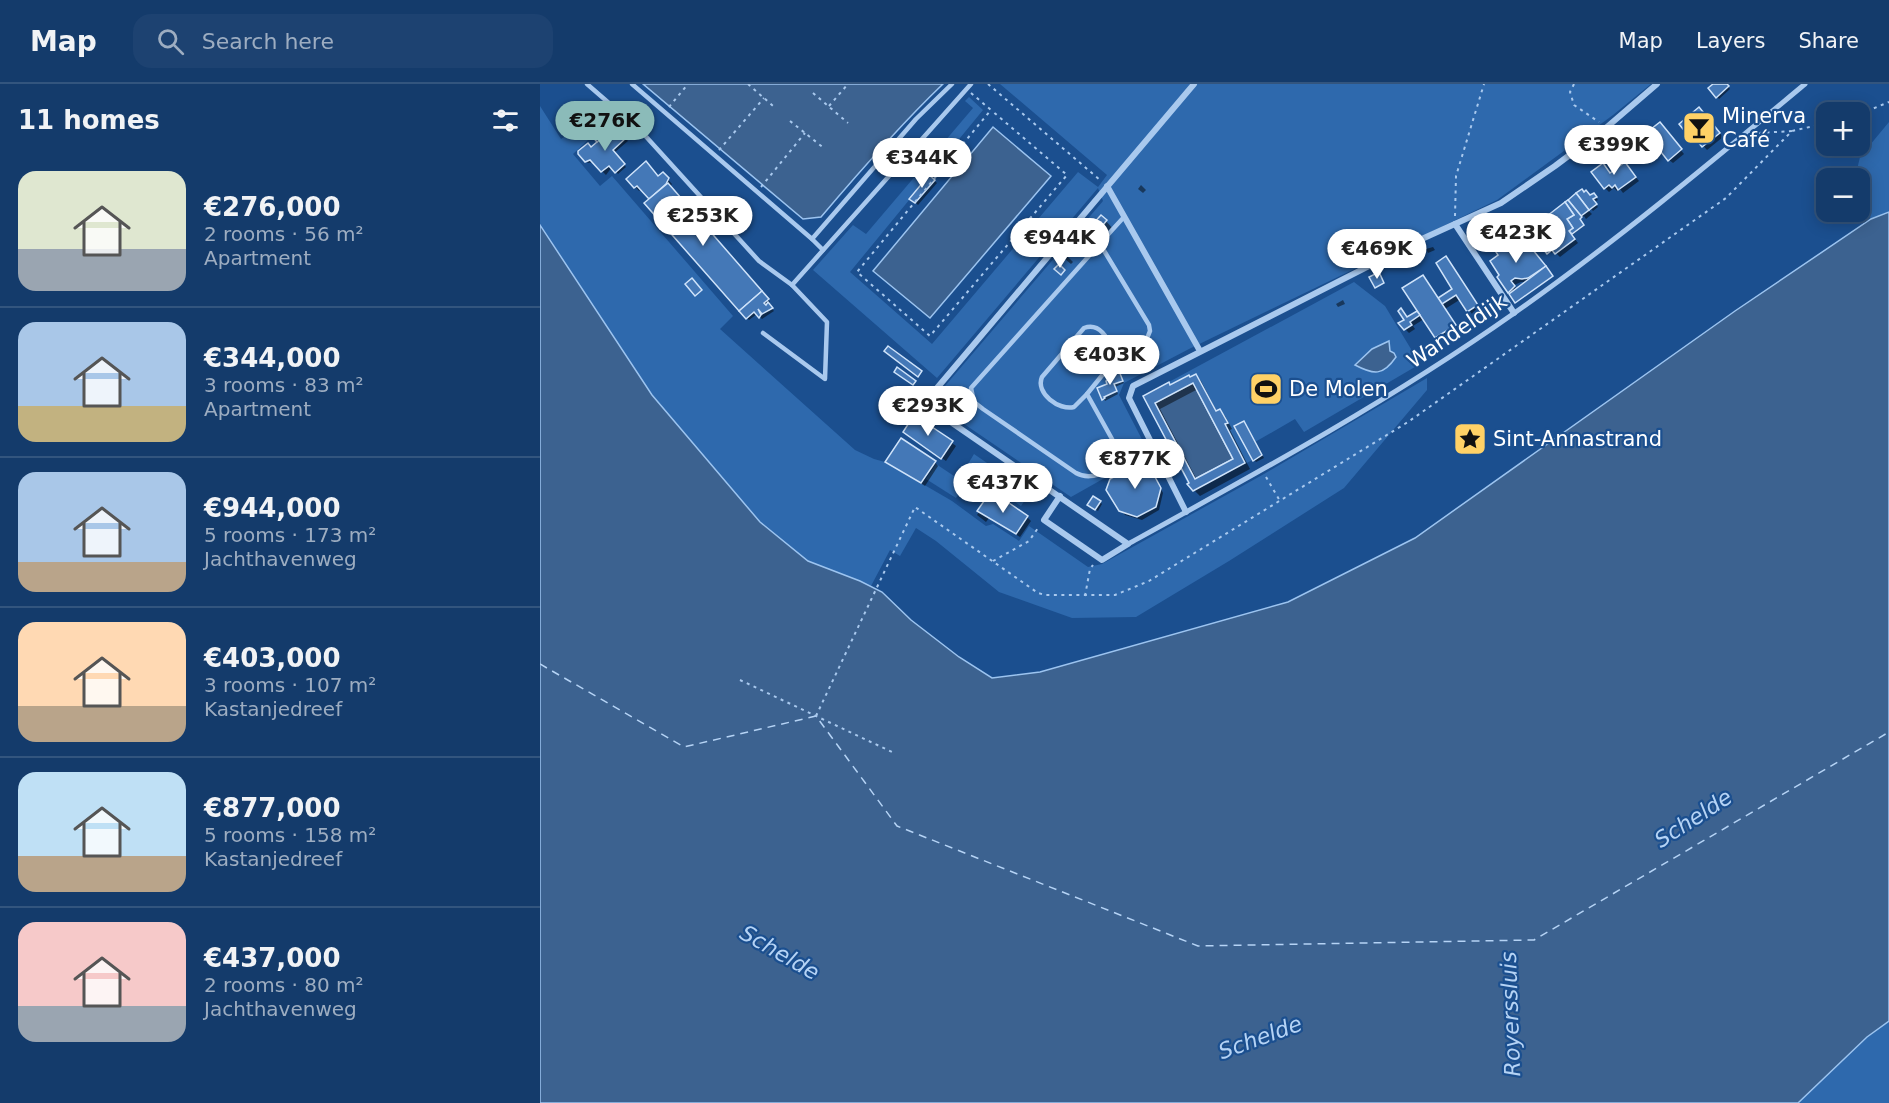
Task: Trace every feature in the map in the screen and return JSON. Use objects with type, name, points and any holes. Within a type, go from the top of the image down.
[{"type":"street","points":[[1060,496],[1044,520],[1102,560],[1128,544],[1060,496],[942,416],[934,403],[933,395],[1194,84]]},
{"type":"street","points":[[1186,512],[1129,398],[1133,386],[1424,238],[1501,203],[1556,166],[1607,127],[1657,84]]},
{"type":"street","name":"Wandeldijk","points":[[1128,544],[1262,470],[1383,399],[1514,313],[1650,210],[1805,84]]},
{"type":"street","points":[[1107,186],[1200,351]]},
{"type":"street","points":[[1455,224],[1514,313]]},
{"type":"lane","points":[[587,84],[640,130],[759,261],[792,285],[827,322],[825,379],[763,333]]},
{"type":"lane","points":[[632,84],[824,250]]},
{"type":"lane","points":[[812,239],[916,118],[952,84]]},
{"type":"lane","points":[[792,285],[972,84]]},
{"type":"lane","points":[[1087,393],[1117,448],[1117,456],[1109,468],[1092,477],[1076,473],[983,409],[974,402],[971,388],[1124,217]]},
{"type":"lane","points":[[1100,244],[1149,325],[1150,331],[1146,341],[1118,357],[1074,407],[1058,406],[1042,392],[1040,382],[1042,377],[1084,328],[1095,326],[1103,333],[1118,357]]},
{"type":"path","points":[[665,112],[688,84]]},
{"type":"path","points":[[748,84],[773,105]]},
{"type":"path","points":[[829,106],[848,84]]},
{"type":"path","points":[[988,84],[1107,186]]},
{"type":"path","points":[[1455,224],[1456,176],[1484,84]]},
{"type":"path","points":[[1574,84],[1570,92],[1574,105],[1607,127]]},
{"type":"path","points":[[967,90],[991,110],[1067,174],[930,336],[857,272],[991,110]]},
{"type":"path","points":[[813,93],[848,123]]},
{"type":"path","points":[[715,155],[764,98]]},
{"type":"path","points":[[1870,110],[1889,102]]},
{"type":"path","points":[[790,121],[825,149]]},
{"type":"path","points":[[1745,134],[1792,131],[1816,126]]},
{"type":"path","points":[[816,716],[915,507],[1045,595],[1115,595],[1149,581],[1408,422],[1726,198],[1792,131]]},
{"type":"path","points":[[757,191],[805,133]]},
{"type":"path","points":[[1262,470],[1280,501]]},
{"type":"path","points":[[993,561],[1029,541],[1044,520]]},
{"type":"path","points":[[1085,596],[1090,569],[1098,558]]},
{"type":"path","points":[[740,681],[892,752]]},
{"type":"shaded area","points":[[1000,84],[1651,84],[1613,115],[1497,200],[1189,349],[1124,383],[1119,395],[1149,453],[1071,497],[945,411],[941,398],[945,386],[1103,201],[1098,188],[937,378],[813,270],[853,225],[866,234],[973,108],[965,101],[969,97],[983,110],[850,272],[932,344],[1078,172],[1098,187],[1107,175]]},
{"type":"shaded area","points":[[540,106],[561,139],[580,127],[589,139],[573,154],[600,186],[612,176],[733,316],[720,329],[855,450],[885,462],[952,501],[986,526],[993,524],[1019,541],[1029,526],[1088,567],[1102,564],[1264,474],[1427,378],[1427,390],[1344,488],[1136,617],[1072,618],[999,592],[936,541],[916,528],[900,556],[890,550],[871,586],[808,561],[760,522],[652,395],[540,225]]},
{"type":"shaded area","points":[[1889,122],[1889,212],[1871,219],[1870,168],[1857,168],[1861,156],[1870,156],[1870,145]]},
{"type":"shaded area","name":"De Molen","points":[[1354,282],[1385,306],[1420,364],[1304,432],[1295,419],[1255,442],[1262,455],[1191,490],[1143,396]]},
{"type":"shaded area","points":[[974,454],[1003,474],[994,488],[965,469]]},
{"type":"shaded area","points":[[936,464],[966,484],[956,498],[926,479]]},
{"type":"shaded area","points":[[1006,475],[1031,491],[1021,506],[997,490]]},
{"type":"shaded area","points":[[1889,1021],[1889,1103],[1798,1103],[1867,1037]]},
{"type":"water","points":[[643,84],[943,84],[880,149],[821,217],[803,219]]},
{"type":"water","points":[[993,127],[1051,176],[930,318],[873,271]]},
{"type":"water","points":[[1889,212],[1889,1021],[1867,1037],[1798,1103],[540,1103],[540,225],[652,395],[760,522],[808,561],[882,592],[911,620],[959,657],[992,678],[1040,672],[1288,602],[1415,538],[1735,311],[1867,222],[1870,222],[1871,219]]},
{"type":"water","points":[[1389,341],[1390,351],[1396,357],[1387,368],[1373,372],[1355,365],[1372,349]]},
{"type":"water","points":[[1193,383],[1233,459],[1195,479],[1155,403]]},
{"type":"building","points":[[1713,84],[1729,86],[1716,98],[1708,88]]},
{"type":"building","name":"Minerva Café","points":[[1699,107],[1720,133],[1702,147],[1694,137],[1691,139],[1679,124]]},
{"type":"building","points":[[1660,122],[1682,149],[1668,161],[1646,133]]},
{"type":"building","points":[[616,126],[626,138],[613,150],[625,164],[615,173],[609,166],[601,172],[590,160],[585,162],[578,151],[588,143],[591,147]]},
{"type":"building","points":[[594,129],[602,138],[597,142],[590,134]]},
{"type":"building","points":[[646,161],[658,176],[663,172],[669,178],[666,184],[649,199],[637,186],[634,188],[626,179]]},
{"type":"building","points":[[1625,162],[1636,177],[1618,190],[1615,185],[1612,188],[1609,185],[1604,189],[1591,172],[1603,163],[1610,173]]},
{"type":"building","points":[[929,175],[935,180],[915,203],[909,199]]},
{"type":"building","points":[[668,183],[762,291],[739,311],[644,203]]},
{"type":"building","points":[[1582,189],[1590,195],[1594,193],[1597,197],[1593,199],[1597,204],[1589,210],[1576,193]]},
{"type":"building","points":[[1576,193],[1589,210],[1581,216],[1568,200]]},
{"type":"building","points":[[1568,200],[1582,217],[1580,219],[1584,225],[1572,234],[1569,231],[1573,228],[1567,219],[1574,215],[1565,202]]},
{"type":"building","points":[[1565,202],[1574,215],[1567,219],[1573,228],[1569,231],[1575,239],[1555,254],[1550,248],[1547,250],[1529,230]]},
{"type":"building","points":[[1101,215],[1107,220],[1099,230],[1092,225]]},
{"type":"building","points":[[1528,230],[1547,250],[1550,248],[1552,250],[1547,254]]},
{"type":"building","points":[[1084,235],[1091,241],[1086,246],[1080,239]]},
{"type":"building","points":[[1524,239],[1546,266],[1528,278],[1515,278],[1511,281],[1515,286],[1508,293],[1490,261],[1498,255],[1496,252],[1506,245],[1510,250]]},
{"type":"building","points":[[1446,256],[1478,305],[1467,312],[1456,295],[1442,304],[1438,298],[1452,289],[1436,263]]},
{"type":"building","points":[[1059,264],[1065,270],[1061,275],[1054,269]]},
{"type":"building","points":[[1546,266],[1553,276],[1515,303],[1509,294]]},
{"type":"building","points":[[1379,272],[1384,283],[1375,288],[1369,277]]},
{"type":"building","points":[[1423,275],[1456,325],[1435,338],[1402,288]]},
{"type":"building","points":[[692,278],[702,290],[695,296],[685,284]]},
{"type":"building","points":[[762,291],[769,299],[764,303],[766,305],[768,302],[773,308],[762,314],[758,309],[761,315],[759,318],[754,312],[746,319],[739,311]]},
{"type":"building","points":[[1401,308],[1407,317],[1417,311],[1420,315],[1410,322],[1412,325],[1404,330],[1398,323],[1404,320],[1398,311]]},
{"type":"building","points":[[888,346],[922,371],[918,377],[884,351]]},
{"type":"building","points":[[897,367],[916,381],[913,385],[894,372]]},
{"type":"building","points":[[1119,371],[1123,381],[1114,384],[1117,391],[1102,400],[1097,388],[1107,384],[1108,378]]},
{"type":"building","points":[[1196,374],[1216,411],[1220,409],[1245,463],[1193,491],[1187,484],[1189,483],[1143,396],[1169,382],[1170,385],[1189,375],[1190,377]],"holes":[[[1193,383],[1233,459],[1195,479],[1155,403]]]},
{"type":"building","points":[[914,415],[953,441],[941,459],[903,432]]},
{"type":"building","points":[[1244,421],[1262,455],[1253,461],[1234,426]]},
{"type":"building","points":[[901,438],[936,461],[921,483],[885,462]]},
{"type":"building","points":[[1139,463],[1149,466],[1161,488],[1156,507],[1137,517],[1119,511],[1106,490],[1110,479]]},
{"type":"building","points":[[989,494],[1005,508],[1009,503],[1028,516],[1016,534],[977,511]]},
{"type":"building","points":[[1093,496],[1101,501],[1095,510],[1087,505]]},
{"type":"ferry route","points":[[540,664],[684,747],[816,716],[897,826],[1198,946],[1534,940],[1889,732]]},
{"type":"place","name":"Minerva Café","points":[[1699,128]]},
{"type":"place","name":"De Molen","points":[[1266,389]]},
{"type":"place","name":"Sint-Annastrand","points":[[1470,439]]},
{"type":"water label","name":"Schelde","points":[[1693,818]]},
{"type":"water label","name":"Schelde","points":[[780,952]]},
{"type":"water label","name":"Royerssluis","points":[[1510,1014]]},
{"type":"water label","name":"Schelde","points":[[1260,1037]]}]
